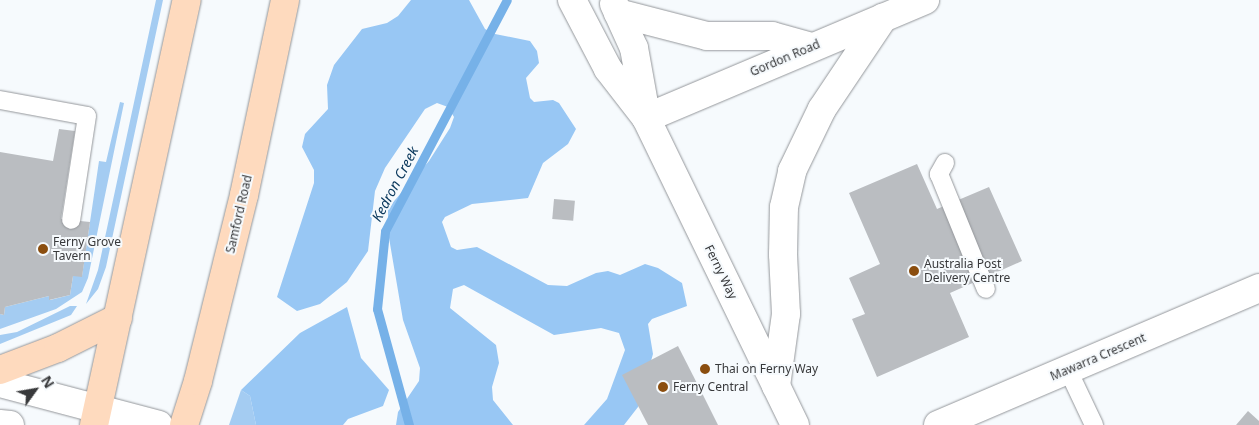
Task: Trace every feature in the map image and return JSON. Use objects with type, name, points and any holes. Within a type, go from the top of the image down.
[{"type":"main road","points":[[96,417],[187,0]]},
{"type":"main road","name":"Samford Road","points":[[184,425],[198,381],[244,195],[285,0]]},
{"type":"main road","points":[[0,370],[58,348],[118,318]]},
{"type":"street","name":"Ferny Way","points":[[572,0],[608,69],[646,118],[795,425]]},
{"type":"street","name":"Gordon Road","points":[[646,118],[925,0]]},
{"type":"street","name":"Ferny Way","points":[[615,7],[634,48],[646,118]]},
{"type":"street","points":[[615,7],[707,36],[772,36],[812,47]]},
{"type":"street","points":[[776,386],[786,314],[782,254],[784,207],[792,171],[822,109],[846,79],[883,18]]},
{"type":"street","name":"Mawarra Crescent","points":[[938,425],[1259,288]]},
{"type":"street","points":[[0,383],[96,417],[159,425]]},
{"type":"street","points":[[0,424],[10,425]]},
{"type":"lane","points":[[0,100],[87,116],[71,220]]},
{"type":"lane","points":[[944,163],[939,174],[986,289]]},
{"type":"lane","points":[[1068,370],[1094,425]]},
{"type":"shaded area","points":[[156,0],[163,0],[106,267],[98,289],[86,304],[98,270]]},
{"type":"shaded area","points":[[411,0],[469,0],[485,29],[495,34],[530,41],[537,51],[539,63],[526,78],[530,98],[534,102],[553,100],[559,103],[576,129],[568,144],[543,163],[528,198],[472,204],[445,217],[442,222],[451,247],[457,250],[477,247],[548,285],[567,286],[596,273],[608,271],[620,275],[645,264],[658,268],[682,283],[687,306],[652,319],[648,324],[653,354],[638,407],[624,425],[584,425],[607,399],[625,350],[619,333],[601,328],[554,335],[464,285],[453,289],[450,308],[496,345],[499,363],[492,387],[493,400],[513,425],[396,425],[398,412],[419,381],[420,368],[403,320],[388,232],[388,208],[429,161],[450,128],[454,117],[448,107],[437,103],[425,109],[385,168],[375,191],[368,251],[347,282],[320,304],[297,311],[277,297],[314,183],[314,170],[302,147],[305,134],[328,109],[327,85],[334,65],[362,29],[387,23],[398,16]]},
{"type":"shaded area","points":[[120,102],[124,103],[88,278],[82,292],[56,309],[0,329],[0,314],[4,315],[5,307],[49,296],[50,300],[70,295],[73,276],[82,276],[99,161],[106,162]]},
{"type":"shaded area","points":[[70,306],[77,306],[71,315],[0,344],[0,335],[17,332]]},
{"type":"shaded area","points":[[347,307],[361,358],[389,390],[383,406],[348,419],[343,425],[256,425],[250,396],[241,390],[300,333]]},
{"type":"shaded area","points":[[241,390],[250,396],[256,425],[229,425]]},
{"type":"building","name":"Ferny Grove Tavern","points":[[59,129],[75,131],[61,219],[90,222],[82,277],[73,276],[70,295],[49,300],[49,296],[5,307],[4,315],[0,314],[0,152],[53,161]]},
{"type":"building","name":"Australia Post Delivery Centre","points":[[917,164],[937,209],[989,187],[1022,261],[950,293],[969,337],[877,377],[852,319],[865,314],[849,278],[880,264],[849,193]]},
{"type":"building","points":[[554,199],[575,201],[573,221],[552,219]]},
{"type":"building","name":"Ferny Central","points":[[678,346],[718,425],[648,425],[622,375]]},
{"type":"building","points":[[1248,411],[1259,421],[1259,425],[1236,425]]},
{"type":"waterway","name":"Kedron Creek","points":[[409,425],[377,309],[385,231],[507,0]]},
{"type":"place","name":"Ferny Grove Tavern","points":[[43,249]]},
{"type":"place","name":"Australia Post Delivery Centre","points":[[914,271]]},
{"type":"place","name":"Thai on Ferny Way","points":[[705,369]]},
{"type":"place","name":"Ferny Central","points":[[663,387]]}]
